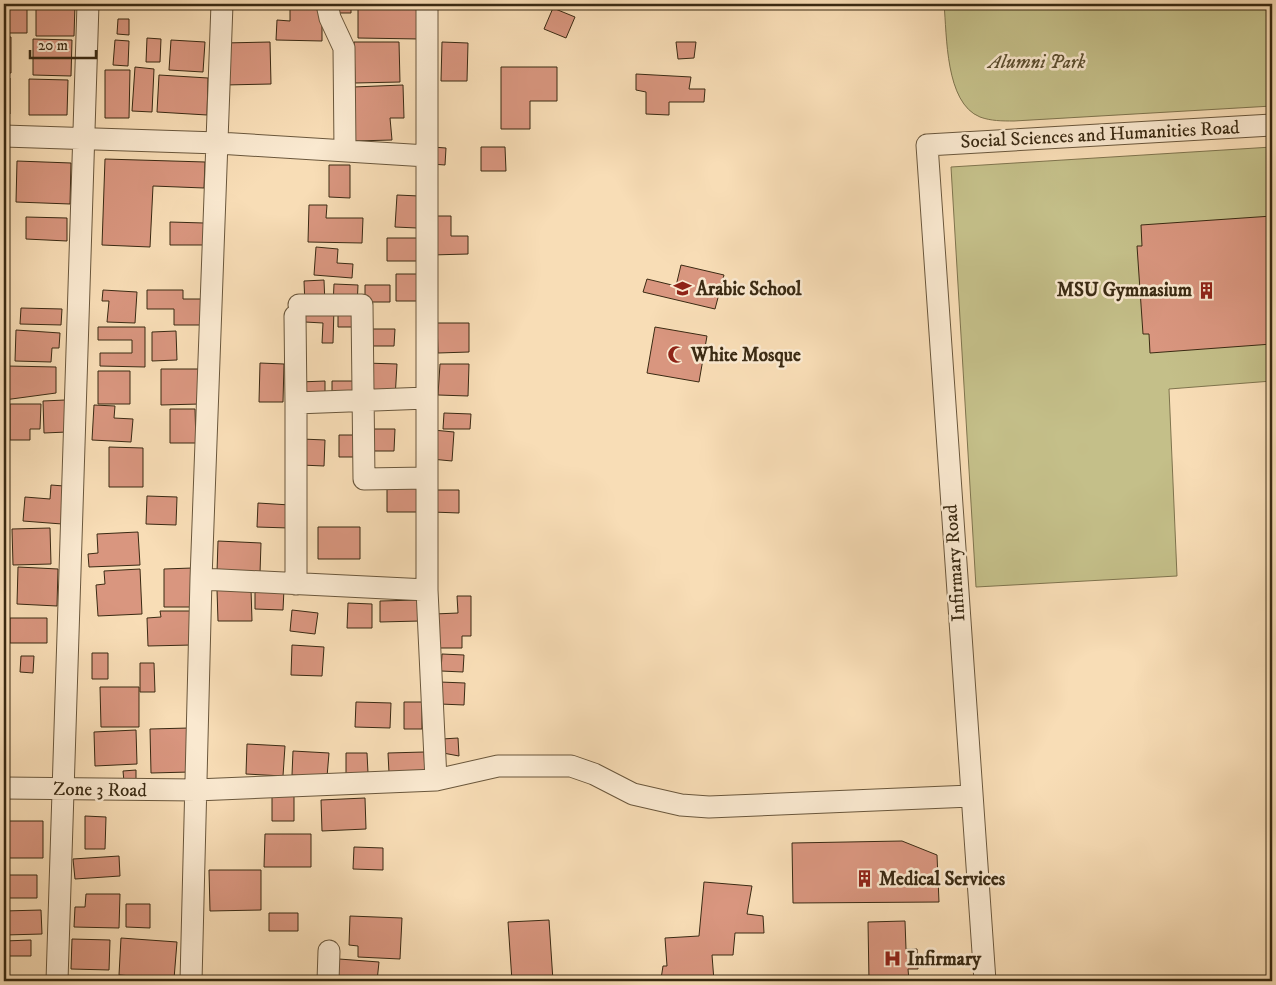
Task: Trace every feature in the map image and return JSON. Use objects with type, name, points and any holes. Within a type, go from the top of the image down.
[{"type":"street","points":[[57,981],[88,4]]},
{"type":"street","points":[[191,981],[201,579],[222,4]]},
{"type":"street","points":[[327,4],[330,18],[344,48],[345,150]]},
{"type":"street","points":[[427,4],[427,590],[436,780]]},
{"type":"street","name":"Social Sciences and Humanities Road","points":[[927,144],[1272,125]]},
{"type":"street","points":[[4,136],[218,143],[427,156]]},
{"type":"street","name":"Infirmary Road","points":[[927,144],[985,981]]},
{"type":"street","points":[[296,584],[297,311],[362,305],[364,479],[427,478]]},
{"type":"street","points":[[296,403],[427,398]]},
{"type":"street","points":[[201,579],[427,590]]},
{"type":"street","name":"Zone 3 Road","points":[[4,788],[196,790],[436,780],[498,766],[571,766],[594,774],[633,794],[681,805],[709,807],[971,796]]},
{"type":"street","points":[[328,981],[329,951]]},
{"type":"green space","name":"Alumni Park","points":[[944,4],[1272,4],[1272,106],[1014,121],[980,117],[969,109],[960,98],[954,83],[947,50]]},
{"type":"green space","points":[[1272,147],[1272,381],[1169,389],[1177,576],[976,587],[951,167]]},
{"type":"building","points":[[4,4],[27,4],[27,33],[4,33]]},
{"type":"building","points":[[36,4],[75,4],[74,36],[36,36]]},
{"type":"building","points":[[234,4],[261,4],[261,7],[234,7]]},
{"type":"building","points":[[290,4],[322,4],[322,41],[276,40],[277,20],[290,21]]},
{"type":"building","points":[[332,4],[351,4],[351,13],[332,13]]},
{"type":"building","points":[[358,7],[420,7],[420,39],[358,38]]},
{"type":"building","points":[[553,8],[575,17],[566,38],[544,29]]},
{"type":"building","points":[[118,19],[129,19],[129,35],[117,34]]},
{"type":"building","points":[[4,37],[11,37],[11,73],[4,73]]},
{"type":"building","points":[[147,38],[161,39],[160,62],[146,62]]},
{"type":"building","points":[[33,39],[72,40],[71,76],[33,75]]},
{"type":"building","points":[[115,40],[129,41],[128,66],[113,65]]},
{"type":"building","points":[[171,40],[205,42],[203,72],[169,70]]},
{"type":"building","points":[[270,42],[271,84],[225,85],[224,43]]},
{"type":"building","points":[[354,42],[399,42],[400,82],[355,83]]},
{"type":"building","points":[[442,42],[468,43],[467,81],[441,81]]},
{"type":"building","points":[[676,42],[696,42],[694,58],[678,59]]},
{"type":"building","points":[[135,67],[154,69],[152,112],[132,111]]},
{"type":"building","points":[[501,67],[557,67],[557,101],[530,101],[530,129],[501,129]]},
{"type":"building","points":[[105,70],[130,70],[129,118],[105,118]]},
{"type":"building","points":[[636,74],[691,77],[689,89],[705,89],[704,102],[669,102],[669,115],[646,114],[646,92],[636,90]]},
{"type":"building","points":[[159,75],[208,78],[207,115],[157,112]]},
{"type":"building","points":[[4,78],[10,78],[10,114],[4,114]]},
{"type":"building","points":[[29,79],[68,80],[67,115],[29,115]]},
{"type":"building","points":[[403,85],[404,118],[390,118],[392,140],[355,141],[353,87]]},
{"type":"building","points":[[432,147],[446,148],[445,165],[431,164]]},
{"type":"building","points":[[481,147],[505,147],[506,171],[481,171]]},
{"type":"building","points":[[105,159],[205,162],[204,188],[153,186],[150,247],[102,245]]},
{"type":"building","points":[[17,161],[71,163],[70,204],[16,202]]},
{"type":"building","points":[[4,164],[7,164],[6,204],[4,204]]},
{"type":"building","points":[[329,165],[350,165],[350,198],[329,197]]},
{"type":"building","points":[[397,195],[419,196],[417,228],[395,227]]},
{"type":"building","points":[[309,205],[327,205],[326,218],[363,218],[362,243],[308,242]]},
{"type":"building","points":[[4,210],[6,210],[9,243],[4,243]]},
{"type":"building","points":[[431,216],[451,216],[451,236],[468,236],[468,254],[431,255]]},
{"type":"building","name":"MSU Gymnasium","points":[[1272,216],[1272,344],[1150,353],[1149,334],[1143,334],[1137,246],[1142,246],[1141,225]]},
{"type":"building","points":[[26,217],[67,218],[67,241],[26,239]]},
{"type":"building","points":[[170,222],[204,223],[204,245],[170,245]]},
{"type":"building","points":[[387,238],[419,238],[419,261],[387,261]]},
{"type":"building","points":[[316,247],[338,249],[337,263],[353,264],[352,278],[314,275]]},
{"type":"building","name":"Arabic School","points":[[681,265],[724,275],[715,309],[643,292],[647,279],[676,286]]},
{"type":"building","points":[[396,274],[419,274],[419,301],[396,301]]},
{"type":"building","points":[[324,280],[325,305],[305,306],[304,281]]},
{"type":"building","points":[[334,284],[358,285],[357,307],[333,306]]},
{"type":"building","points":[[365,285],[390,285],[390,302],[365,302]]},
{"type":"building","points":[[103,290],[137,292],[135,323],[107,322],[109,301],[102,301]]},
{"type":"building","points":[[147,290],[183,290],[183,299],[202,299],[202,325],[174,325],[174,309],[147,309]]},
{"type":"building","points":[[4,299],[8,299],[8,322],[4,322]]},
{"type":"building","points":[[306,307],[334,308],[333,343],[322,343],[323,323],[305,322]]},
{"type":"building","points":[[21,308],[62,309],[61,325],[20,324]]},
{"type":"building","points":[[338,311],[355,312],[354,327],[338,327]]},
{"type":"building","points":[[437,323],[469,323],[469,352],[438,353]]},
{"type":"building","points":[[4,327],[9,327],[7,347],[4,347]]},
{"type":"building","points":[[98,327],[145,327],[145,367],[100,366],[100,353],[132,353],[132,340],[98,340]]},
{"type":"building","name":"White Mosque","points":[[655,327],[707,336],[699,382],[647,373]]},
{"type":"building","points":[[364,329],[395,329],[394,346],[364,346]]},
{"type":"building","points":[[16,330],[60,333],[59,348],[52,348],[51,362],[15,361]]},
{"type":"building","points":[[176,331],[177,360],[152,361],[152,332]]},
{"type":"building","points":[[260,363],[284,364],[283,402],[259,402]]},
{"type":"building","points":[[365,363],[397,364],[395,399],[363,398]]},
{"type":"building","points":[[440,364],[469,364],[468,396],[438,395]]},
{"type":"building","points":[[7,366],[56,367],[56,393],[4,400]]},
{"type":"building","points":[[161,369],[200,369],[200,404],[161,405]]},
{"type":"building","points":[[98,371],[130,371],[130,404],[98,404]]},
{"type":"building","points":[[325,381],[325,400],[299,400],[299,382]]},
{"type":"building","points":[[332,381],[361,381],[361,400],[332,400]]},
{"type":"building","points":[[65,400],[67,432],[44,433],[43,401]]},
{"type":"building","points":[[10,404],[41,404],[40,429],[30,429],[30,440],[10,440]]},
{"type":"building","points":[[94,405],[115,406],[114,418],[133,419],[131,442],[92,440]]},
{"type":"building","points":[[170,409],[195,409],[196,443],[170,443]]},
{"type":"building","points":[[444,413],[471,414],[470,429],[443,429]]},
{"type":"building","points":[[370,429],[395,429],[394,451],[369,451]]},
{"type":"building","points":[[433,430],[454,432],[452,461],[431,459]]},
{"type":"building","points":[[339,435],[360,435],[359,457],[339,457]]},
{"type":"building","points":[[302,439],[325,440],[324,466],[301,465]]},
{"type":"building","points":[[4,446],[8,446],[7,480],[4,480]]},
{"type":"building","points":[[109,447],[143,448],[143,487],[109,487]]},
{"type":"building","points":[[387,483],[420,484],[420,512],[387,512]]},
{"type":"building","points":[[51,485],[64,486],[62,524],[23,521],[25,497],[50,499]]},
{"type":"building","points":[[433,490],[459,490],[459,513],[432,512]]},
{"type":"building","points":[[147,496],[177,497],[176,525],[146,524]]},
{"type":"building","points":[[258,503],[290,505],[289,528],[257,527]]},
{"type":"building","points":[[318,527],[360,527],[360,559],[318,559]]},
{"type":"building","points":[[50,528],[51,564],[13,565],[12,529]]},
{"type":"building","points":[[138,532],[140,565],[89,567],[88,554],[98,553],[97,534]]},
{"type":"building","points":[[218,541],[261,543],[260,573],[217,572]]},
{"type":"building","points":[[4,566],[9,566],[7,603],[4,602]]},
{"type":"building","points":[[18,567],[58,569],[57,606],[17,604]]},
{"type":"building","points":[[192,568],[193,607],[164,607],[164,569]]},
{"type":"building","points":[[140,569],[142,614],[98,616],[96,585],[105,584],[104,571]]},
{"type":"building","points":[[255,587],[284,589],[283,610],[255,609]]},
{"type":"building","points":[[251,589],[252,621],[218,621],[217,590]]},
{"type":"building","points":[[457,596],[471,596],[471,636],[462,636],[462,648],[434,648],[434,614],[458,613]]},
{"type":"building","points":[[419,600],[420,621],[380,622],[380,601]]},
{"type":"building","points":[[348,603],[372,604],[372,628],[347,628]]},
{"type":"building","points":[[292,610],[318,613],[315,634],[290,631]]},
{"type":"building","points":[[160,611],[191,611],[192,645],[148,646],[147,618],[161,617]]},
{"type":"building","points":[[10,618],[47,618],[47,643],[10,643]]},
{"type":"building","points":[[292,645],[324,647],[322,676],[291,675]]},
{"type":"building","points":[[92,653],[108,653],[108,679],[92,679]]},
{"type":"building","points":[[442,654],[464,655],[463,672],[441,671]]},
{"type":"building","points":[[21,656],[34,656],[33,673],[20,672]]},
{"type":"building","points":[[140,663],[154,663],[155,692],[140,692]]},
{"type":"building","points":[[440,682],[465,683],[464,705],[440,704]]},
{"type":"building","points":[[100,687],[139,687],[139,727],[101,727]]},
{"type":"building","points":[[356,702],[391,703],[390,728],[355,727]]},
{"type":"building","points":[[404,702],[422,702],[422,729],[404,729]]},
{"type":"building","points":[[189,728],[190,772],[151,773],[150,729]]},
{"type":"building","points":[[136,730],[137,764],[95,766],[94,732]]},
{"type":"building","points":[[458,738],[459,756],[443,753],[442,739]]},
{"type":"building","points":[[247,744],[285,746],[283,776],[246,774]]},
{"type":"building","points":[[293,751],[329,753],[327,777],[292,775]]},
{"type":"building","points":[[424,752],[425,772],[389,773],[388,753]]},
{"type":"building","points":[[346,753],[367,753],[368,773],[346,774]]},
{"type":"building","points":[[136,770],[136,781],[124,782],[123,771]]},
{"type":"building","points":[[272,794],[294,794],[294,821],[272,821]]},
{"type":"building","points":[[365,798],[366,829],[322,831],[321,800]]},
{"type":"building","points":[[85,816],[106,817],[105,849],[85,849]]},
{"type":"building","points":[[4,821],[43,821],[43,858],[4,858]]},
{"type":"building","points":[[265,834],[311,834],[311,867],[264,867]]},
{"type":"building","name":"Medical Services","points":[[902,841],[937,855],[939,902],[793,903],[792,843]]},
{"type":"building","points":[[354,847],[383,848],[383,870],[353,869]]},
{"type":"building","points":[[119,856],[120,876],[75,879],[73,859]]},
{"type":"building","points":[[209,870],[261,870],[261,910],[210,911]]},
{"type":"building","points":[[4,875],[37,875],[37,898],[4,898]]},
{"type":"building","points":[[704,882],[752,886],[747,914],[763,916],[764,933],[735,933],[733,955],[712,955],[714,981],[671,981],[670,979],[661,979],[663,966],[667,966],[665,938],[699,936]]},
{"type":"building","points":[[86,894],[120,894],[119,928],[74,927],[75,907],[85,907]]},
{"type":"building","points":[[126,904],[150,904],[150,928],[126,927]]},
{"type":"building","points":[[41,910],[42,934],[5,935],[4,911]]},
{"type":"building","points":[[269,913],[298,913],[298,931],[269,931]]},
{"type":"building","points":[[350,916],[402,918],[400,959],[358,957],[358,946],[349,945]]},
{"type":"building","points":[[549,920],[553,981],[512,981],[508,922]]},
{"type":"building","name":"Infirmary","points":[[905,921],[906,949],[917,949],[918,969],[908,969],[909,981],[869,981],[868,922]]},
{"type":"building","points":[[121,938],[177,942],[174,979],[119,975]]},
{"type":"building","points":[[72,939],[110,940],[109,970],[71,969]]},
{"type":"building","points":[[31,940],[31,956],[4,956],[4,941]]},
{"type":"building","points":[[339,959],[379,962],[377,981],[338,981]]},
{"type":"place","name":"Arabic School","points":[[682,289]]},
{"type":"place","name":"MSU Gymnasium","points":[[1206,290]]},
{"type":"place","name":"White Mosque","points":[[677,355]]},
{"type":"place","name":"Medical Services","points":[[865,879]]},
{"type":"place","name":"Infirmary","points":[[893,959]]}]
